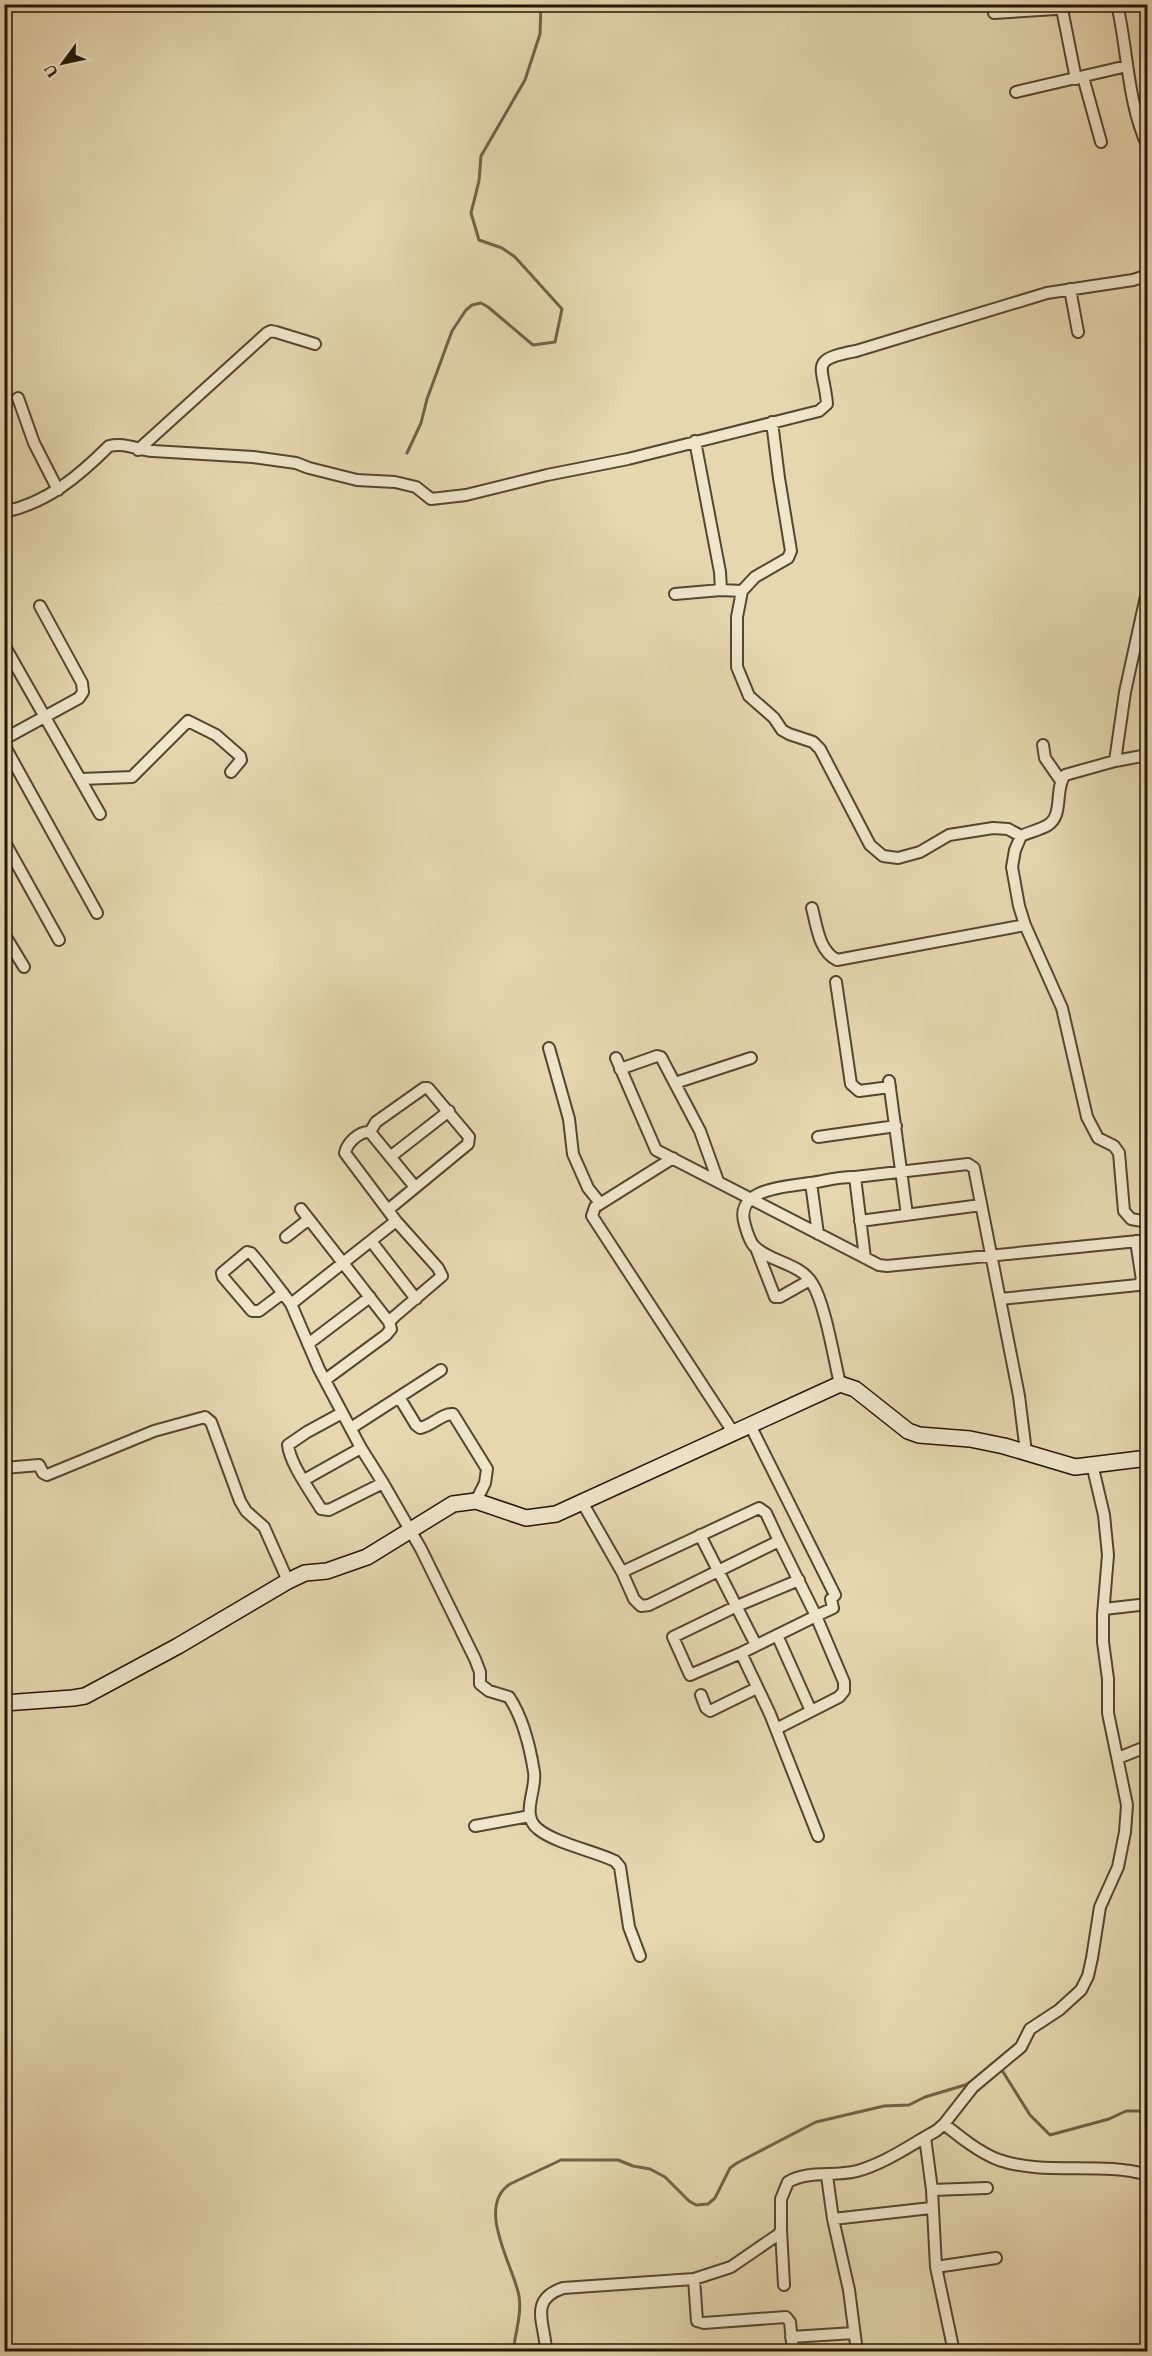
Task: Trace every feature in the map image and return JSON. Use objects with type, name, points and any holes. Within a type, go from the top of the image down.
[{"type":"street","points":[[1117,4],[1140,127],[1148,147]]},
{"type":"street","points":[[994,13],[1056,7],[1062,9],[1079,78],[1101,142]]},
{"type":"street","points":[[1016,92],[1127,66]]},
{"type":"street","points":[[4,512],[36,502],[58,490],[109,446],[119,443],[138,450],[254,457],[296,463],[357,480],[395,482],[416,487],[431,499],[440,499],[628,459],[824,408],[827,401],[821,369],[822,364],[829,357],[856,351],[1047,293],[1133,280],[1148,274]]},
{"type":"street","points":[[1070,289],[1078,332]]},
{"type":"street","points":[[138,450],[267,333],[276,332],[315,344]]},
{"type":"street","points":[[18,398],[34,443],[58,490]]},
{"type":"street","points":[[772,422],[783,511],[791,552],[788,558],[755,577],[742,591],[737,617],[737,667],[749,696],[774,718],[782,730],[789,735],[813,742],[820,749],[873,849],[883,856],[905,856],[920,852],[949,835],[993,828],[1008,830],[1021,836]]},
{"type":"street","points":[[695,441],[720,572],[721,590]]},
{"type":"street","points":[[1115,761],[1125,692],[1148,587]]},
{"type":"street","points":[[675,594],[721,590],[742,591]]},
{"type":"street","points":[[4,739],[79,698],[83,689],[40,606]]},
{"type":"street","points":[[4,645],[100,814]]},
{"type":"street","points":[[81,779],[132,777],[188,721],[216,735],[240,756],[241,760],[231,772]]},
{"type":"street","points":[[4,745],[97,913]]},
{"type":"street","points":[[1043,745],[1045,758],[1061,780]]},
{"type":"street","points":[[1148,755],[1070,772],[1061,780],[1054,820],[1021,836],[1015,850],[1012,867],[1016,895],[1025,925],[1062,1008],[1087,1117],[1098,1138],[1114,1146],[1119,1153],[1124,1211],[1131,1219],[1148,1222]]},
{"type":"street","points":[[4,841],[59,940]]},
{"type":"street","points":[[812,908],[822,945],[837,960],[1025,925]]},
{"type":"street","points":[[4,934],[24,967]]},
{"type":"street","points":[[836,982],[851,1084],[858,1090],[890,1084],[907,1215]]},
{"type":"street","points":[[549,1048],[568,1119],[573,1154],[588,1188],[600,1203]]},
{"type":"street","points":[[718,1181],[700,1131],[663,1059],[659,1056],[618,1064],[654,1147],[673,1158],[818,1234],[887,1266],[1142,1240],[1142,1280],[1139,1284],[1000,1299]]},
{"type":"street","points":[[675,1083],[751,1058]]},
{"type":"street","points":[[370,1132],[376,1122],[424,1088],[432,1090],[469,1137],[469,1142],[388,1209]]},
{"type":"street","points":[[390,1157],[449,1111]]},
{"type":"street","points":[[818,1137],[896,1126]]},
{"type":"street","points":[[370,1132],[415,1187]]},
{"type":"street","points":[[370,1132],[362,1133],[352,1141],[345,1153],[396,1221],[438,1268],[442,1276],[389,1322]]},
{"type":"street","points":[[673,1158],[600,1203],[592,1212],[600,1228],[733,1432]]},
{"type":"street","points":[[810,1280],[780,1297],[775,1297],[742,1217],[743,1210],[758,1193],[769,1189],[811,1183],[968,1164],[975,1170],[1019,1396],[1026,1452]]},
{"type":"street","points":[[855,1177],[866,1258]]},
{"type":"street","points":[[811,1183],[818,1234]]},
{"type":"street","points":[[860,1221],[981,1205]]},
{"type":"street","points":[[301,1209],[389,1322],[391,1329],[325,1380]]},
{"type":"street","points":[[286,1237],[309,1219]]},
{"type":"street","points":[[291,1304],[396,1221]]},
{"type":"street","points":[[371,1241],[416,1299]]},
{"type":"street","points":[[756,1248],[810,1280],[821,1306],[840,1384]]},
{"type":"street","points":[[283,1293],[259,1311],[252,1311],[222,1273],[249,1252],[283,1293],[291,1304],[342,1413],[411,1531],[475,1659],[480,1672],[480,1684],[489,1691],[509,1697],[518,1714],[535,1773],[530,1816],[536,1827],[545,1833],[615,1861],[620,1867],[629,1927],[640,1956]]},
{"type":"street","points":[[308,1344],[370,1297]]},
{"type":"street","points":[[351,1428],[441,1370]]},
{"type":"street","points":[[4,1703],[84,1696],[178,1646],[288,1581],[305,1573],[327,1571],[367,1557],[453,1504],[476,1501],[526,1518],[556,1514],[840,1384],[855,1389],[908,1431],[919,1435],[970,1439],[1026,1452],[1075,1467],[1148,1458]]},
{"type":"street","points":[[399,1397],[420,1428],[426,1427],[447,1414],[453,1414],[487,1469],[485,1483],[476,1501]]},
{"type":"street","points":[[342,1413],[306,1432],[288,1445],[290,1455],[304,1480],[321,1509],[326,1510],[333,1509],[383,1483]]},
{"type":"street","points":[[4,1468],[39,1465],[43,1473],[47,1475],[154,1431],[205,1417],[211,1422],[240,1501],[246,1511],[264,1527],[288,1581]]},
{"type":"street","points":[[750,1425],[835,1595],[831,1599],[833,1608],[690,1675],[673,1640],[675,1635],[799,1580]]},
{"type":"street","points":[[304,1480],[361,1448]]},
{"type":"street","points":[[784,2285],[781,2199],[788,2182],[806,2175],[827,2176],[853,2172],[878,2164],[944,2124],[974,2086],[1013,2055],[1033,2026],[1070,2001],[1081,1990],[1088,1976],[1100,1906],[1118,1867],[1125,1832],[1127,1805],[1108,1713],[1108,1679],[1103,1642],[1108,1555],[1104,1515],[1092,1464]]},
{"type":"street","points":[[582,1502],[622,1572],[634,1599],[640,1606],[646,1606],[778,1541]]},
{"type":"street","points":[[622,1572],[759,1508],[766,1513],[816,1616],[844,1682],[844,1691],[839,1697],[776,1729]]},
{"type":"street","points":[[700,1535],[756,1645]]},
{"type":"street","points":[[1104,1609],[1148,1604]]},
{"type":"street","points":[[777,1635],[811,1711]]},
{"type":"street","points":[[741,1653],[776,1729],[818,1836]]},
{"type":"street","points":[[700,1695],[705,1708],[710,1711],[757,1688]]},
{"type":"street","points":[[1118,1758],[1148,1746]]},
{"type":"street","points":[[475,1826],[530,1816]]},
{"type":"street","points":[[944,2124],[999,2160],[1023,2166],[1085,2168],[1148,2175]]},
{"type":"street","points":[[925,2137],[932,2190],[931,2208],[936,2267],[954,2352]]},
{"type":"street","points":[[827,2176],[849,2290],[857,2352]]},
{"type":"street","points":[[932,2190],[987,2188]]},
{"type":"street","points":[[834,2219],[931,2208]]},
{"type":"street","points":[[546,2352],[541,2307],[545,2298],[556,2291],[563,2288],[603,2284],[664,2283],[694,2279],[731,2267],[781,2230]]},
{"type":"street","points":[[936,2267],[996,2258]]},
{"type":"street","points":[[694,2279],[695,2319],[698,2323],[786,2317],[790,2322],[793,2352]]},
{"type":"street","points":[[791,2337],[854,2332]]},
{"type":"waterway","points":[[407,453],[421,423],[427,399],[452,331],[472,305],[481,303],[488,307],[533,345],[555,342],[562,309],[515,257],[502,248],[479,240],[471,213],[479,181],[481,156],[525,80],[540,34],[541,4]]},
{"type":"waterway","points":[[1000,2067],[1030,2115],[1050,2135],[1109,2119],[1126,2111],[1148,2111]]},
{"type":"waterway","points":[[513,2352],[520,2303],[496,2222],[496,2207],[500,2194],[510,2184],[561,2160],[618,2160],[650,2169],[665,2177],[696,2205],[708,2204],[715,2198],[730,2168],[816,2122],[884,2106],[909,2105],[974,2080]]}]
